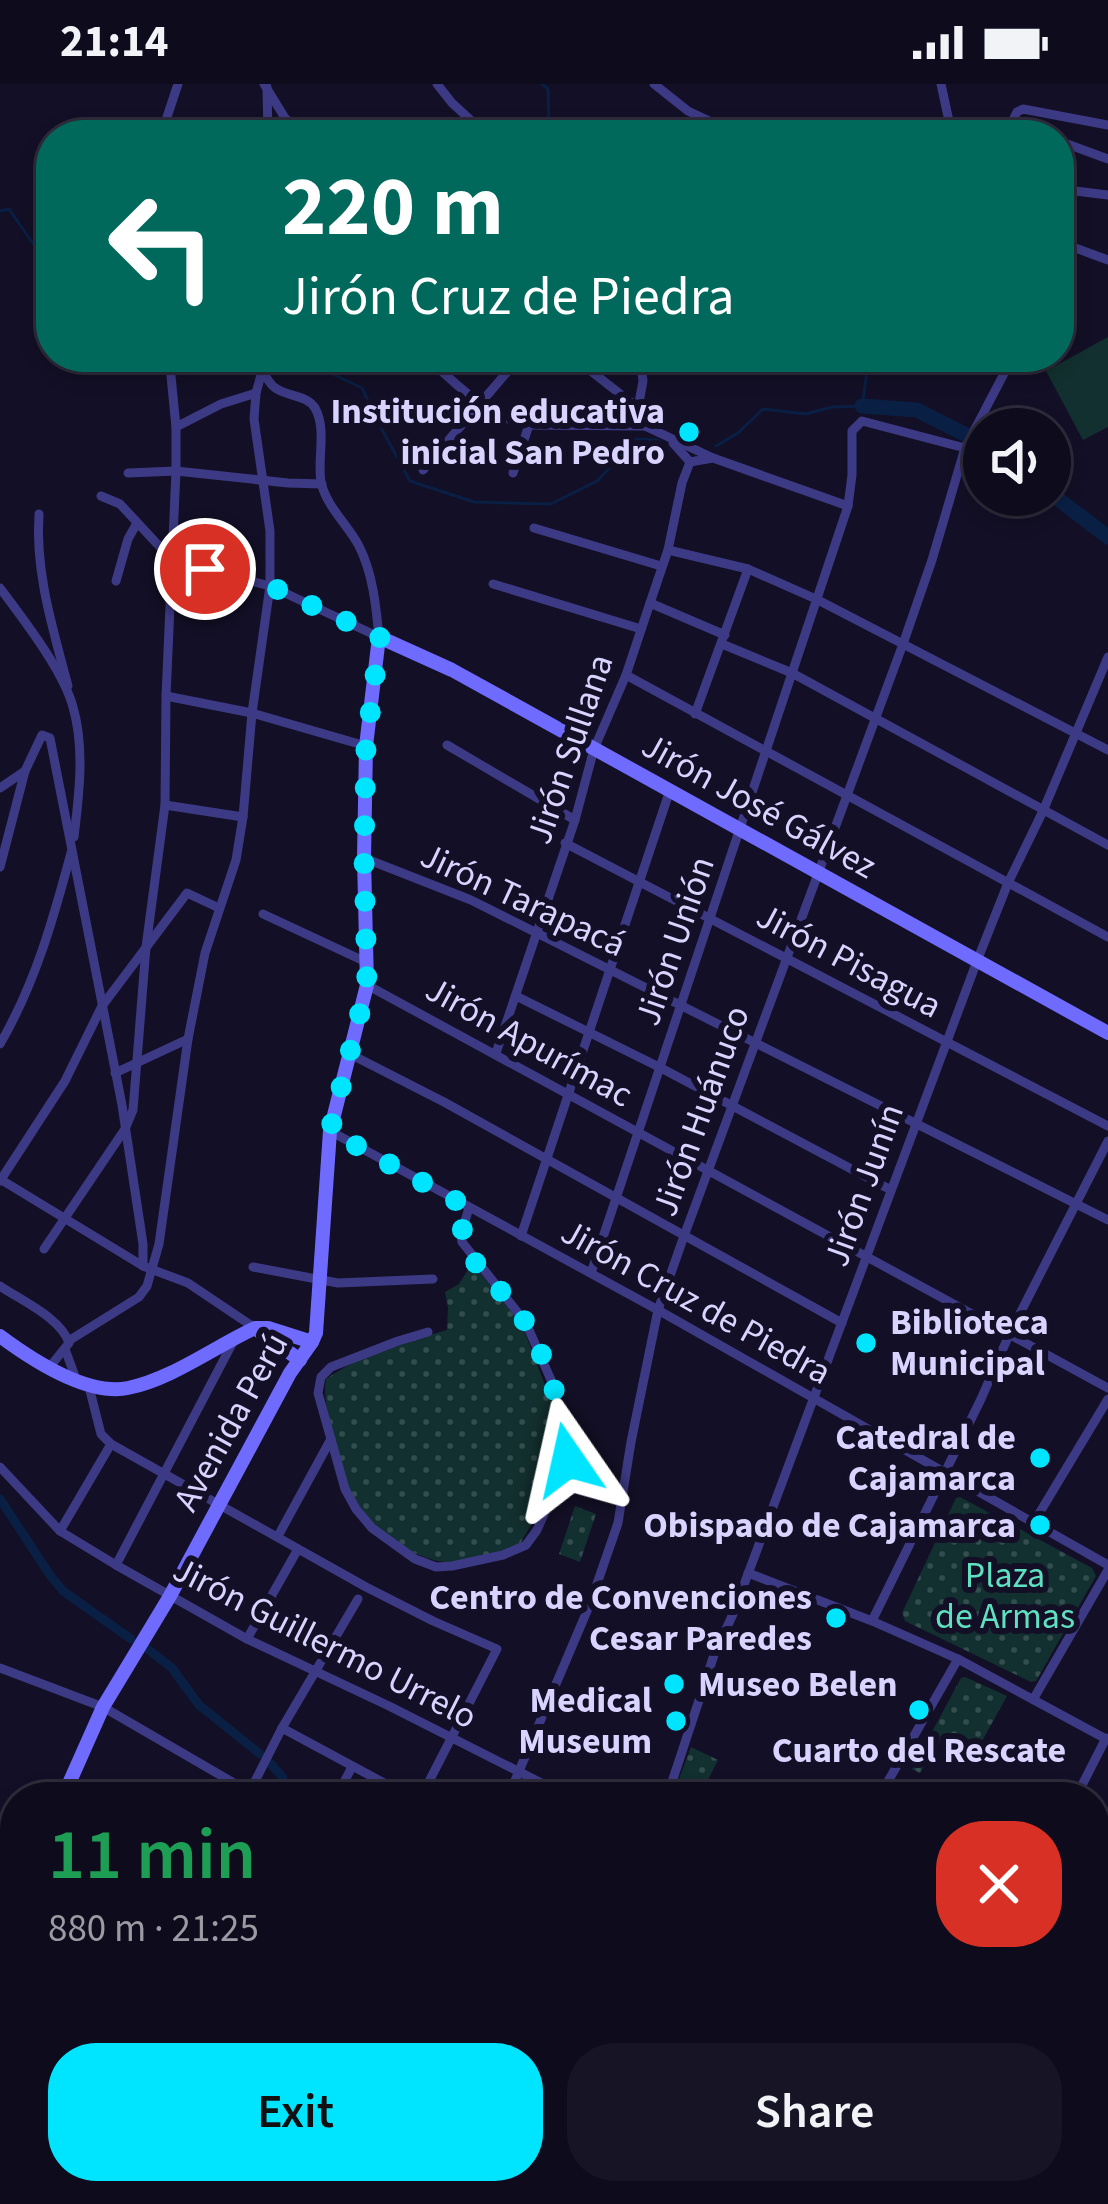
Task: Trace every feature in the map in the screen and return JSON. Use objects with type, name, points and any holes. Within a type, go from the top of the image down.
[{"type":"street","points":[[166,120],[178,84]]},
{"type":"street","points":[[436,84],[471,120]]},
{"type":"street","points":[[654,84],[707,120]]},
{"type":"street","points":[[941,84],[949,120]]},
{"type":"street","points":[[268,85],[287,120]]},
{"type":"street","points":[[268,85],[268,120]]},
{"type":"street","points":[[1015,120],[1023,109],[1108,125]]},
{"type":"street","points":[[1074,147],[1108,159]]},
{"type":"street","points":[[1074,191],[1108,195]]},
{"type":"street","points":[[1074,248],[1108,260]]},
{"type":"street","points":[[443,372],[481,405],[512,422],[645,426],[713,458],[848,506]]},
{"type":"street","points":[[423,470],[508,372]]},
{"type":"street","points":[[592,372],[638,408],[645,426]]},
{"type":"street","points":[[638,408],[642,372]]},
{"type":"street","name":"Jirón Huánuco","points":[[986,408],[1005,372]]},
{"type":"street","points":[[48,1370],[68,1344],[140,1297],[159,1244],[188,1039],[205,953],[236,860],[243,817],[270,586],[270,531],[254,419],[263,373]]},
{"type":"street","name":"Avenida Perú","points":[[70,1782],[103,1707],[316,1333],[330,1131],[367,985],[366,746],[380,637],[375,597],[362,551],[322,484],[319,421],[312,403],[276,389],[263,373]]},
{"type":"street","points":[[44,1249],[133,1110],[146,947],[165,806],[176,471],[171,376]]},
{"type":"street","points":[[176,427],[256,393]]},
{"type":"street","name":"Jirón Unión","points":[[591,1273],[848,506],[850,438],[856,424],[862,421],[963,441]]},
{"type":"street","points":[[513,473],[529,425]]},
{"type":"street","points":[[667,437],[690,462],[713,458]]},
{"type":"street","name":"Jirón Huánuco","points":[[515,1782],[590,1604],[618,1523],[658,1310],[903,644],[963,458]]},
{"type":"street","name":"Jirón Sullana","points":[[496,1053],[575,820],[594,749],[626,675],[668,550],[690,462]]},
{"type":"street","points":[[128,473],[176,471],[322,484]]},
{"type":"street","points":[[101,496],[120,504],[173,561],[270,586],[380,637]]},
{"type":"street","points":[[0,1044],[22,1007],[47,941],[73,846],[80,787],[73,705],[46,601],[39,514]]},
{"type":"street","points":[[116,581],[137,523]]},
{"type":"street","points":[[535,528],[662,566]]},
{"type":"street","points":[[668,550],[748,569],[816,599],[1108,750]]},
{"type":"street","points":[[695,714],[748,569]]},
{"type":"street","points":[[493,584],[641,629]]},
{"type":"street","points":[[0,588],[30,628],[73,705]]},
{"type":"street","points":[[650,603],[1108,845]]},
{"type":"street","name":"Jirón José Gálvez","points":[[380,637],[452,670],[1108,1033]]},
{"type":"street","name":"Jirón Junín","points":[[673,1782],[714,1655],[977,961],[1108,657]]},
{"type":"street","points":[[626,675],[1108,938]]},
{"type":"street","points":[[166,696],[252,713],[366,746]]},
{"type":"street","points":[[1,860],[25,771],[42,735],[50,738],[73,846],[148,1268]]},
{"type":"street","points":[[447,745],[575,820]]},
{"type":"street","points":[[0,788],[25,771]]},
{"type":"street","points":[[521,1236],[670,790]]},
{"type":"street","points":[[165,806],[243,817]]},
{"type":"street","name":"Jirón Pisagua","points":[[566,843],[1108,1126]]},
{"type":"street","name":"Jirón Tarapacá","points":[[364,858],[471,900],[1108,1220]]},
{"type":"street","points":[[219,908],[188,893],[102,1006],[65,1081],[0,1180],[148,1268],[188,1282],[255,1328]]},
{"type":"street","points":[[263,914],[366,962]]},
{"type":"street","name":"Jirón Apurímac","points":[[367,985],[1108,1388]]},
{"type":"street","points":[[516,996],[891,1190]]},
{"type":"street","points":[[115,1072],[188,1039]]},
{"type":"street","points":[[348,1053],[842,1323]]},
{"type":"street","name":"Jirón Cruz de Piedra","points":[[330,1131],[658,1310],[1108,1568]]},
{"type":"street","points":[[872,1621],[1108,1141]]},
{"type":"street","points":[[428,1332],[331,1367],[321,1377],[318,1393],[345,1489],[372,1528],[436,1567],[503,1556],[526,1545],[537,1530],[568,1460],[566,1431],[526,1323],[462,1242],[469,1208]]},
{"type":"street","points":[[253,1268],[318,1281],[433,1279]]},
{"type":"street","points":[[0,1286],[49,1318],[68,1344],[101,1434],[111,1444],[298,1550],[497,1649],[429,1782]]},
{"type":"street","points":[[0,1336],[48,1370],[113,1389],[156,1378],[255,1328],[268,1328],[331,1367]]},
{"type":"street","points":[[116,1565],[235,1338]]},
{"type":"street","points":[[1034,1522],[1108,1399]]},
{"type":"street","points":[[278,1536],[331,1439]]},
{"type":"street","points":[[60,1532],[111,1444]]},
{"type":"street","name":"Jirón Guillermo Urrelo","points":[[0,1467],[60,1532],[116,1565],[248,1639],[539,1782]]},
{"type":"street","points":[[248,1639],[298,1550]]},
{"type":"street","points":[[1034,1698],[1108,1568]]},
{"type":"street","points":[[748,1573],[958,1659],[1107,1737],[1084,1782]]},
{"type":"street","points":[[258,1782],[281,1728],[358,1599]]},
{"type":"street","points":[[887,1782],[958,1659]]},
{"type":"street","points":[[0,1668],[103,1707],[230,1782]]},
{"type":"street","points":[[281,1728],[381,1782]]},
{"type":"street","points":[[344,1782],[352,1767]]},
{"type":"green space","points":[[1108,337],[1108,427],[1083,440],[1071,408],[1066,408],[1047,372],[1074,372],[1074,356]]},
{"type":"green space","points":[[472,1263],[522,1325],[563,1432],[565,1460],[520,1544],[476,1558],[436,1561],[396,1543],[356,1505],[342,1466],[325,1387],[326,1379],[354,1362],[447,1330],[445,1292],[459,1284]]},
{"type":"green space","name":"Plaza de Armas","points":[[960,1497],[1092,1568],[1096,1576],[1036,1681],[905,1621],[902,1613]]},
{"type":"green space","points":[[575,1506],[596,1514],[580,1562],[559,1554]]},
{"type":"green space","points":[[961,1678],[1007,1696],[972,1759],[940,1742],[920,1773],[912,1769]]},
{"type":"green space","points":[[691,1747],[718,1760],[707,1782],[678,1782]]},
{"type":"waterway","points":[[542,84],[548,89],[549,120]]},
{"type":"waterway","points":[[0,211],[9,209],[36,248]]},
{"type":"waterway","points":[[328,372],[362,388],[410,481],[474,502],[551,504],[597,481],[632,439],[658,440],[669,450]]},
{"type":"waterway","points":[[716,446],[763,409],[806,414],[862,406],[867,372]]},
{"type":"waterway","points":[[862,406],[917,410],[963,433]]},
{"type":"waterway","points":[[1071,509],[1108,537]]},
{"type":"waterway","points":[[0,1499],[63,1591],[131,1639]]},
{"type":"waterway","points":[[145,1647],[172,1668],[199,1705],[260,1754]]},
{"type":"waterway","points":[[271,1764],[283,1782]]},
{"type":"place","name":"Institución educativa inicial San Pedro","points":[[689,432]]},
{"type":"place","name":"Biblioteca Municipal","points":[[866,1343]]},
{"type":"place","name":"Catedral de Cajamarca","points":[[1040,1458]]},
{"type":"place","name":"Obispado de Cajamarca","points":[[1040,1525]]},
{"type":"place","name":"Centro de Convenciones Cesar Paredes","points":[[836,1618]]},
{"type":"place","name":"Museo Belen","points":[[674,1684]]},
{"type":"place","name":"Cuarto del Rescate","points":[[919,1710]]},
{"type":"place","name":"Medical Museum","points":[[676,1721]]},
{"type":"route","points":[[205,569],[270,586],[380,637],[366,746],[367,985],[330,1131],[469,1208],[462,1242],[526,1323],[566,1431],[568,1460]]}]
